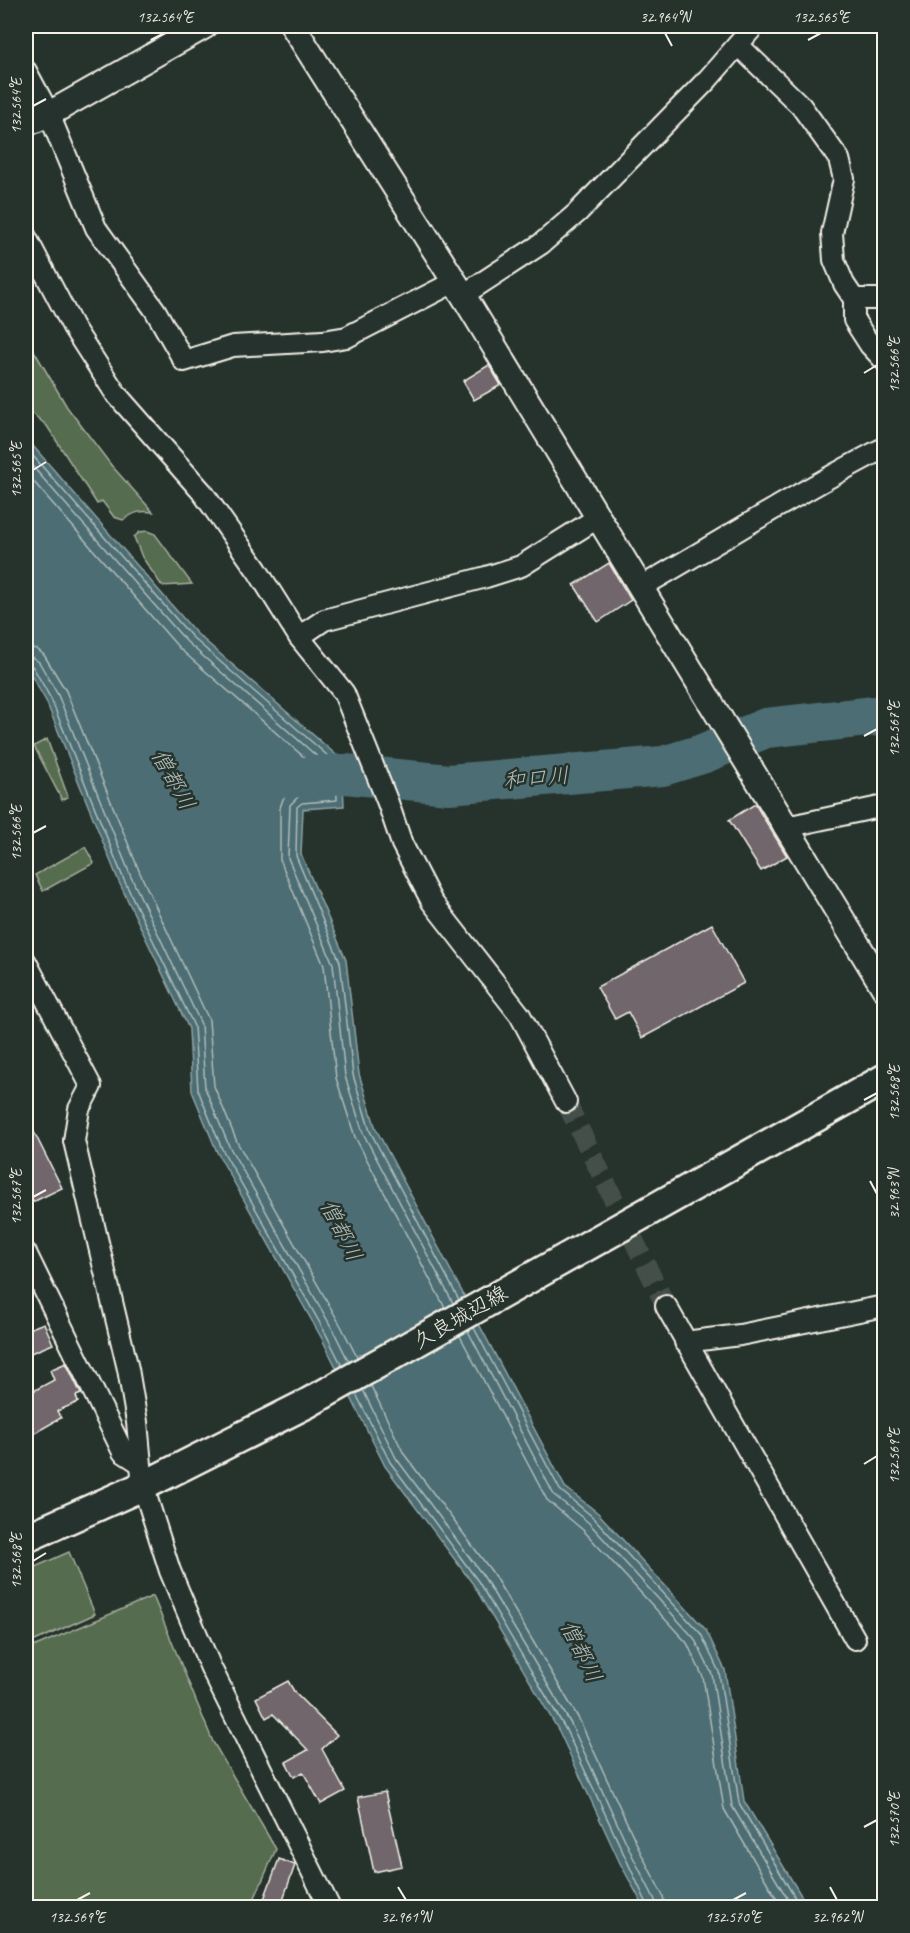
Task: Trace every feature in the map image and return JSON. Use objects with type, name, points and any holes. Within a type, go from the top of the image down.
[{"type":"main road","name":"久良城辺線","points":[[26,1538],[141,1474],[306,1404],[885,1079]]},
{"type":"street","points":[[26,124],[49,114],[205,26]]},
{"type":"street","points":[[292,26],[459,288],[885,988]]},
{"type":"street","points":[[26,71],[49,114],[96,228],[155,310],[184,361],[233,346],[347,337],[459,288],[540,244],[578,213],[708,79],[754,26]]},
{"type":"street","points":[[738,45],[801,106],[839,159],[844,179],[832,233],[834,260],[844,284],[854,299],[854,320],[870,345],[885,360]]},
{"type":"street","points":[[26,237],[73,327],[116,394],[203,493],[257,570],[299,637],[344,693],[402,844],[432,902],[520,1015],[566,1102]]},
{"type":"street","points":[[854,299],[885,299]]},
{"type":"street","points":[[640,587],[850,465],[885,448]]},
{"type":"street","points":[[299,637],[324,620],[521,566],[599,517]]},
{"type":"street","points":[[786,827],[885,806]]},
{"type":"street","points":[[26,962],[91,1086],[79,1109],[74,1140],[128,1369],[137,1422],[141,1474],[170,1571],[211,1668],[330,1908]]},
{"type":"street","points":[[26,1253],[123,1452],[141,1474]]},
{"type":"street","points":[[666,1306],[855,1639]]},
{"type":"street","points":[[685,1342],[740,1335],[885,1306]]},
{"type":"green space","points":[[26,337],[67,407],[111,465],[153,512],[144,511],[123,520],[114,517],[102,501],[97,504],[47,426],[26,408]]},
{"type":"green space","points":[[147,531],[155,534],[192,584],[162,586],[142,557],[134,537],[140,532]]},
{"type":"green space","points":[[47,739],[68,797],[62,800],[34,746]]},
{"type":"green space","points":[[85,847],[94,863],[43,891],[35,875]]},
{"type":"green space","points":[[69,1552],[95,1614],[26,1645],[26,1571]]},
{"type":"green space","points":[[153,1596],[213,1742],[276,1849],[253,1902],[241,1907],[26,1907],[26,1650]]},
{"type":"water","name":"僧都川","points":[[26,438],[196,633],[342,760],[344,806],[303,809],[301,854],[346,960],[359,1074],[376,1129],[565,1487],[598,1513],[706,1630],[725,1670],[744,1801],[808,1907],[644,1907],[620,1863],[559,1731],[473,1584],[385,1466],[321,1337],[217,1152],[192,1091],[189,1029],[119,882],[46,701],[26,666]]},
{"type":"building","points":[[489,365],[501,385],[474,400],[463,381]]},
{"type":"building","points":[[609,563],[631,600],[598,622],[574,585]]},
{"type":"building","points":[[755,804],[787,856],[761,871],[729,820]]},
{"type":"building","points":[[712,924],[744,983],[642,1038],[628,1012],[615,1019],[597,987]]},
{"type":"building","points":[[26,1116],[62,1188],[33,1202],[26,1188]]},
{"type":"building","points":[[44,1323],[53,1344],[26,1355],[26,1330]]},
{"type":"building","points":[[66,1363],[81,1394],[76,1396],[78,1402],[57,1411],[61,1418],[33,1434],[26,1421],[26,1395],[54,1380],[50,1370]]},
{"type":"building","points":[[288,1681],[295,1693],[337,1735],[322,1749],[345,1791],[321,1804],[303,1772],[294,1777],[286,1762],[308,1750],[273,1714],[266,1718],[256,1698]]},
{"type":"building","points":[[385,1792],[402,1866],[374,1872],[358,1797]]},
{"type":"building","points":[[279,1859],[295,1865],[281,1905],[264,1899]]},
{"type":"waterway","name":"和口川","points":[[288,778],[345,774],[449,784],[663,766],[702,754],[766,728],[884,715]]},
{"type":"tunnel","points":[[566,1102],[666,1306]]}]
